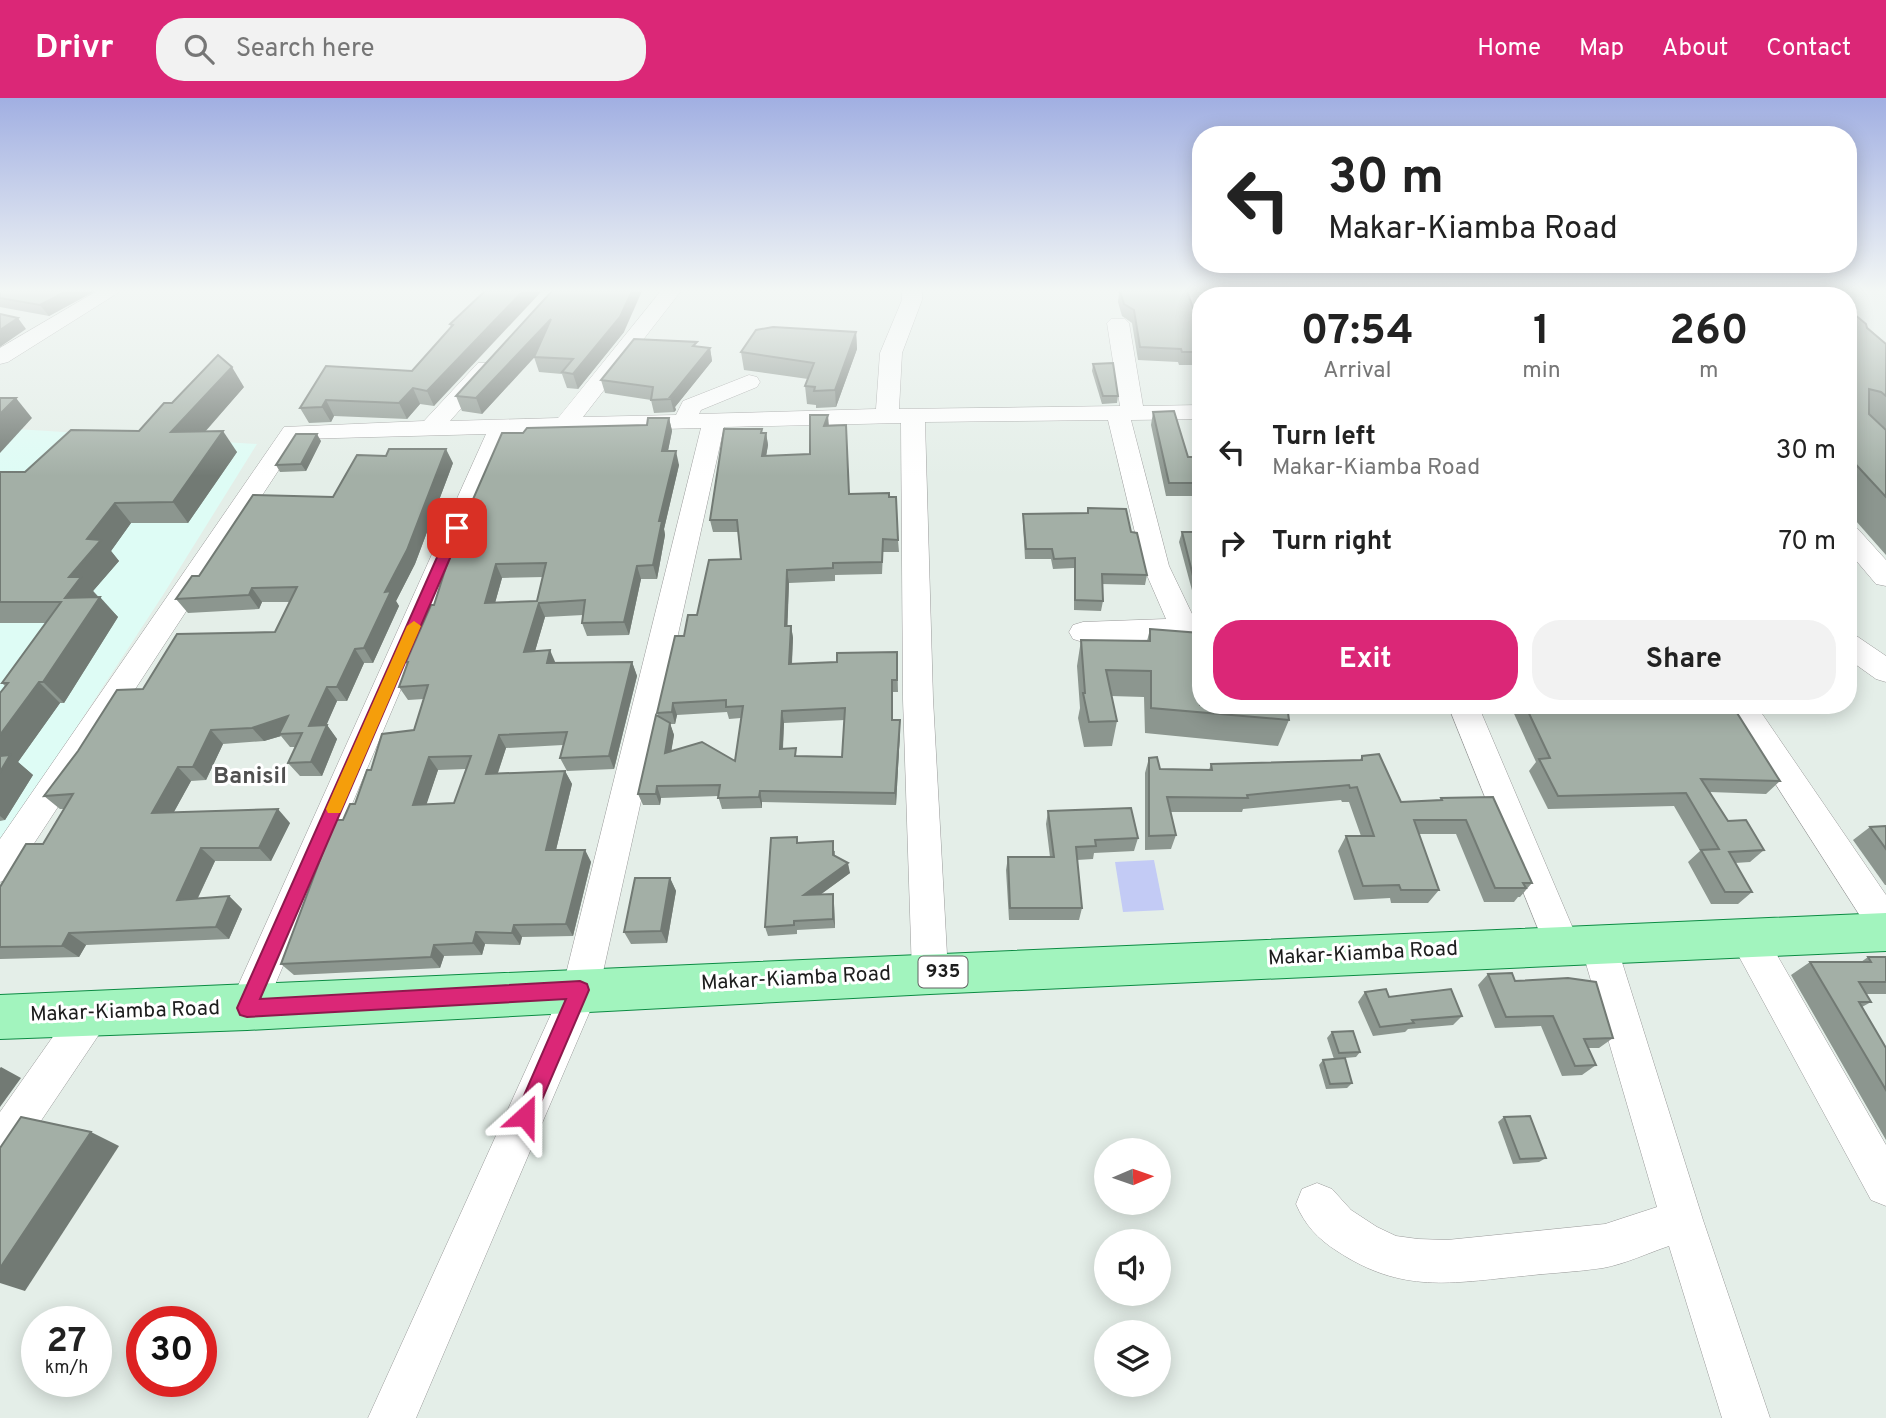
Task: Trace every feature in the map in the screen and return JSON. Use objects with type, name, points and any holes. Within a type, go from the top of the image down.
[{"type":"main road","name":"Makar-Kiamba Road","points":[[0,1017],[247,1008],[930,973],[1580,944],[1749,940],[1886,932]]},
{"type":"street","points":[[430,429],[499,353]]},
{"type":"street","points":[[565,425],[622,353]]},
{"type":"street","points":[[891,353],[900,417],[918,699],[930,973]]},
{"type":"street","points":[[1083,632],[1192,628],[1156,566],[1126,412],[1121,353]]},
{"type":"street","points":[[392,1418],[580,990],[699,422],[691,406],[749,382]]},
{"type":"street","points":[[0,867],[292,432],[1192,412]]},
{"type":"street","points":[[247,1008],[501,427]]},
{"type":"street","points":[[1857,544],[1886,577]]},
{"type":"street","points":[[1857,650],[1886,671]]},
{"type":"street","points":[[1467,714],[1580,944],[1682,1220],[1746,1418]]},
{"type":"street","points":[[1746,714],[1886,925]]},
{"type":"street","points":[[1749,940],[1886,1185]]},
{"type":"street","points":[[0,1147],[91,1014]]},
{"type":"street","points":[[1317,1204],[1336,1225],[1362,1242],[1393,1257],[1418,1261],[1447,1262],[1605,1246],[1682,1220]]},
{"type":"shaded area","points":[[0,428],[257,444],[163,595],[0,844]]},
{"type":"shaded area","points":[[1154,860],[1164,910],[1123,912],[1115,862]]},
{"type":"building","points":[[428,353],[464,353],[427,391],[413,388],[399,403],[326,400],[322,407],[300,408],[326,366],[412,371]]},
{"type":"building","points":[[496,353],[519,353],[476,398],[456,396]]},
{"type":"building","points":[[536,353],[591,353],[573,374],[562,372],[573,359],[534,357]]},
{"type":"building","points":[[623,353],[706,353],[671,399],[651,400],[653,387],[601,380]]},
{"type":"building","points":[[745,353],[849,353],[835,390],[814,391],[815,387],[805,386],[814,363]]},
{"type":"building","points":[[1857,353],[1886,353],[1886,396],[1869,389],[1869,414],[1886,430],[1886,497],[1857,466]]},
{"type":"building","points":[[218,355],[232,367],[171,432],[223,431],[173,502],[115,503],[87,539],[101,540],[69,577],[81,577],[65,598],[100,597],[43,682],[39,682],[0,735],[0,693],[8,683],[2,683],[61,602],[0,602],[0,472],[25,472],[71,430],[139,431],[164,403],[172,403]]},
{"type":"building","points":[[1113,363],[1118,396],[1103,396],[1093,364]]},
{"type":"building","points":[[0,398],[16,398],[0,414]]},
{"type":"building","points":[[1174,411],[1188,457],[1192,457],[1192,483],[1169,483],[1153,412]]},
{"type":"building","points":[[810,415],[828,415],[824,426],[846,425],[849,494],[889,493],[889,497],[896,497],[898,540],[883,539],[882,562],[833,563],[833,568],[787,570],[785,626],[791,626],[789,664],[837,662],[837,653],[897,652],[897,680],[892,680],[892,720],[900,720],[895,793],[760,791],[759,797],[718,798],[720,785],[657,786],[656,794],[638,794],[656,715],[670,723],[665,753],[702,742],[735,761],[743,706],[726,707],[726,700],[673,703],[672,712],[657,713],[675,636],[684,636],[688,615],[697,615],[709,560],[741,559],[737,520],[710,520],[724,429],[762,429],[761,433],[766,433],[762,456],[810,454]],"holes":[[[845,708],[842,757],[795,756],[796,748],[780,749],[782,711]]]},
{"type":"building","points":[[648,418],[669,418],[662,451],[676,451],[659,521],[662,521],[653,565],[637,566],[624,622],[582,623],[585,600],[539,603],[524,652],[550,650],[547,663],[632,662],[609,756],[560,758],[567,732],[499,735],[486,774],[565,771],[546,850],[585,850],[566,924],[514,925],[512,933],[476,932],[473,943],[434,945],[431,957],[281,964],[335,820],[343,820],[350,804],[355,804],[367,770],[371,770],[382,734],[414,730],[428,685],[399,687],[406,662],[431,605],[434,605],[453,545],[502,433],[523,433],[527,428],[647,425]],"holes":[[[546,563],[537,601],[485,603],[496,564]],[[471,756],[454,803],[413,805],[429,757]]]},
{"type":"building","points":[[296,434],[317,434],[301,464],[276,465]]},
{"type":"building","points":[[389,449],[446,449],[407,550],[385,592],[391,591],[364,648],[355,649],[337,687],[327,687],[309,726],[327,725],[311,762],[288,763],[302,733],[279,734],[288,716],[252,728],[211,730],[193,767],[178,767],[152,813],[278,809],[259,848],[201,848],[177,900],[229,896],[216,927],[69,933],[62,946],[0,947],[0,887],[26,844],[43,844],[73,794],[44,796],[78,751],[117,690],[143,689],[177,634],[275,632],[297,587],[252,588],[249,595],[176,599],[192,576],[199,576],[253,495],[333,497],[357,455],[386,456]]},
{"type":"building","points":[[1088,508],[1126,509],[1131,532],[1137,533],[1147,575],[1102,574],[1103,601],[1075,600],[1075,558],[1054,559],[1052,549],[1026,549],[1023,514],[1088,513]]},
{"type":"building","points":[[1182,532],[1192,532],[1192,572]]},
{"type":"building","points":[[1150,629],[1192,632],[1192,712],[1151,708],[1151,671],[1106,670],[1117,721],[1089,722],[1083,693],[1081,640],[1150,641]]},
{"type":"building","points":[[1220,714],[1288,714],[1289,720]]},
{"type":"building","points":[[1529,714],[1738,714],[1780,781],[1701,779],[1728,821],[1746,820],[1764,850],[1729,852],[1752,892],[1725,892],[1701,850],[1719,849],[1686,793],[1558,796],[1539,759],[1550,758]]},
{"type":"building","points":[[1379,754],[1401,802],[1493,797],[1532,883],[1523,883],[1526,888],[1495,888],[1466,820],[1414,820],[1439,890],[1401,890],[1399,885],[1363,886],[1346,836],[1374,836],[1357,787],[1350,788],[1349,785],[1247,795],[1248,798],[1167,797],[1176,835],[1149,836],[1149,758],[1157,757],[1160,769],[1212,770],[1211,764],[1362,760],[1362,756]]},
{"type":"building","points":[[10,755],[0,772],[0,756]]},
{"type":"building","points":[[1131,808],[1138,838],[1095,840],[1096,846],[1076,847],[1082,908],[1010,908],[1008,857],[1054,857],[1048,811]]},
{"type":"building","points":[[1886,826],[1886,849],[1870,827]]},
{"type":"building","points":[[797,837],[797,843],[833,841],[833,855],[848,863],[804,895],[833,894],[833,919],[794,921],[794,925],[765,927],[771,838]]},
{"type":"building","points":[[635,878],[670,878],[661,931],[624,932]]},
{"type":"building","points":[[1868,957],[1886,957],[1886,982],[1859,982],[1871,1002],[1859,1002],[1886,1048],[1886,1090],[1810,962],[1871,962]]},
{"type":"building","points":[[1512,973],[1515,981],[1568,978],[1596,982],[1613,1038],[1584,1039],[1596,1065],[1575,1066],[1553,1016],[1506,1017],[1488,974]]},
{"type":"building","points":[[1386,989],[1389,997],[1451,989],[1462,1016],[1412,1020],[1414,1023],[1380,1027],[1365,992]]},
{"type":"building","points":[[1353,1031],[1360,1052],[1339,1053],[1332,1032]]},
{"type":"building","points":[[1345,1058],[1352,1083],[1330,1084],[1323,1060]]},
{"type":"building","points":[[1530,1116],[1546,1158],[1520,1159],[1504,1117]]},
{"type":"building","points":[[21,1117],[91,1132],[0,1268],[0,1148]]},
{"type":"slow traffic","points":[[334,809],[414,626]]},
{"type":"district","name":"Banisil","points":[[250,777]]},
{"type":"route","points":[[457,528],[247,1008],[580,990],[525,1116]]}]
